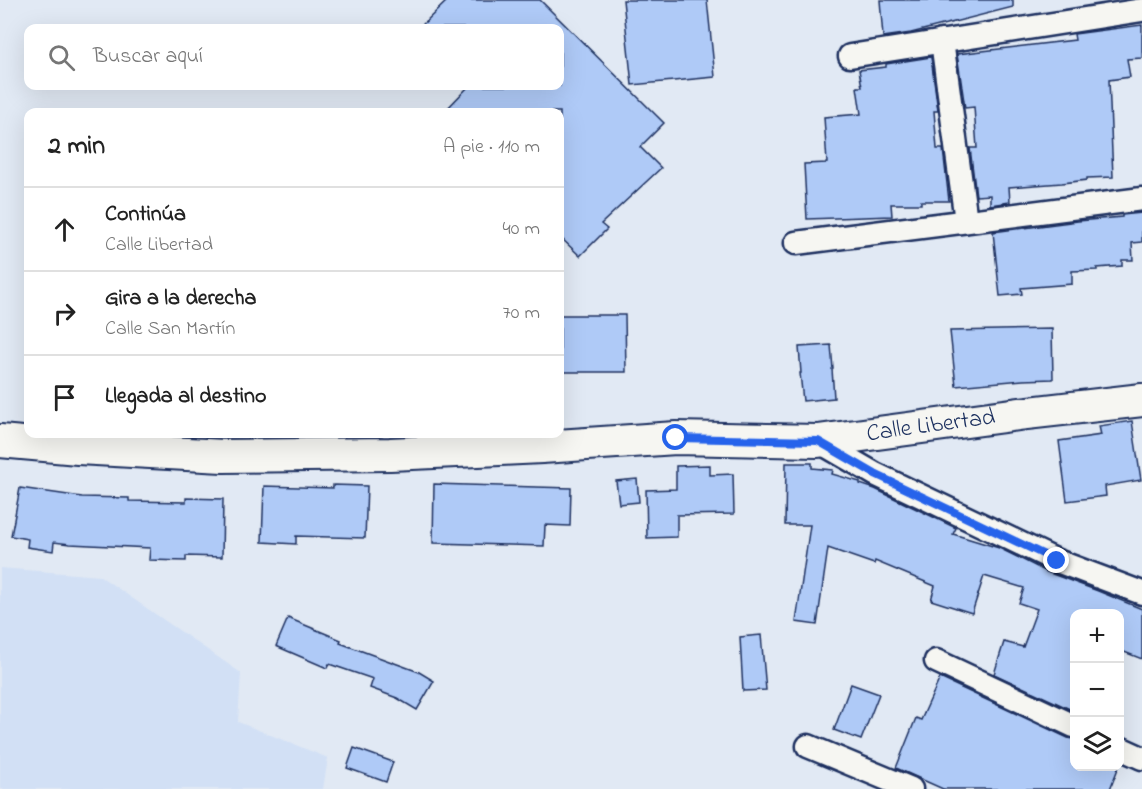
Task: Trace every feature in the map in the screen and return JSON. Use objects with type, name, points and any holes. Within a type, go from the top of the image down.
[{"type":"street","points":[[850,56],[1142,10]]},
{"type":"street","points":[[942,41],[966,221]]},
{"type":"street","points":[[796,243],[1142,199]]},
{"type":"street","name":"Calle Libertad","points":[[0,441],[223,456],[401,453],[676,438],[818,441],[1142,400]]},
{"type":"street","points":[[818,441],[875,474],[1047,556],[1142,593]]},
{"type":"street","points":[[936,661],[1070,724]]},
{"type":"street","points":[[808,746],[911,789]]},
{"type":"street","points":[[1124,750],[1142,758]]},
{"type":"shaded area","points":[[0,568],[100,576],[241,673],[238,722],[328,758],[323,789],[0,789]]},
{"type":"building","points":[[448,0],[540,0],[664,123],[640,147],[661,168],[601,224],[607,229],[580,256],[564,241],[564,108],[448,108],[465,90],[564,90],[564,24],[423,24]]},
{"type":"building","points":[[623,0],[707,0],[715,77],[632,85]]},
{"type":"building","points":[[880,0],[1013,0],[1013,7],[911,33],[883,37]]},
{"type":"building","points":[[1142,25],[1142,58],[1127,59],[1130,77],[1109,80],[1113,177],[1009,187],[1010,202],[990,205],[990,195],[976,196],[970,148],[977,148],[974,107],[965,108],[957,54],[1075,40],[1074,34]]},
{"type":"building","points":[[931,57],[938,111],[934,111],[937,149],[943,149],[949,201],[891,204],[892,216],[807,219],[804,164],[827,163],[824,117],[861,114],[857,87],[862,87],[859,70],[886,67],[886,64]]},
{"type":"building","points":[[1142,213],[1142,242],[1132,243],[1133,260],[1122,260],[1122,266],[1072,271],[1072,284],[1021,288],[1022,294],[1000,296],[993,232]]},
{"type":"building","points":[[564,315],[625,315],[626,372],[564,372]]},
{"type":"building","points":[[1052,329],[1053,379],[956,386],[950,331]]},
{"type":"building","points":[[831,345],[834,398],[803,401],[799,347]]},
{"type":"building","points":[[1132,421],[1141,480],[1105,486],[1106,496],[1067,501],[1059,441],[1101,435],[1099,426]]},
{"type":"building","points":[[786,463],[812,463],[812,468],[833,470],[832,474],[860,482],[860,484],[956,528],[953,534],[999,548],[1047,572],[1142,609],[1142,659],[1124,652],[1124,609],[1070,609],[1070,709],[994,674],[1004,642],[1023,647],[1037,609],[1019,603],[1024,588],[984,576],[972,613],[931,600],[935,586],[875,561],[874,564],[828,548],[817,625],[796,622],[810,525],[785,525]]},
{"type":"building","points":[[710,465],[710,475],[733,474],[734,514],[677,515],[677,537],[647,538],[646,490],[676,489],[676,466]]},
{"type":"building","points":[[637,479],[639,502],[619,504],[616,481]]},
{"type":"building","points":[[434,484],[571,488],[570,526],[545,525],[544,546],[433,543]]},
{"type":"building","points":[[333,485],[367,486],[365,538],[296,536],[296,544],[262,542],[264,486],[333,488]]},
{"type":"building","points":[[20,488],[82,497],[129,498],[129,501],[186,502],[186,498],[223,499],[222,557],[186,556],[186,561],[149,560],[150,548],[54,542],[53,551],[27,547],[28,539],[11,536]]},
{"type":"building","points":[[288,618],[341,640],[340,643],[419,672],[434,681],[417,710],[397,698],[370,688],[373,679],[329,664],[327,668],[276,646]]},
{"type":"building","points":[[761,635],[766,690],[743,691],[740,637]]},
{"type":"building","points":[[940,678],[1070,738],[1070,771],[1117,771],[1110,789],[943,789],[896,768],[916,718],[921,720]]},
{"type":"building","points":[[851,684],[879,694],[861,740],[834,730]]},
{"type":"building","points":[[354,748],[393,762],[386,782],[347,768]]},
{"type":"route","points":[[676,438],[818,441],[875,474],[1057,561]]}]
